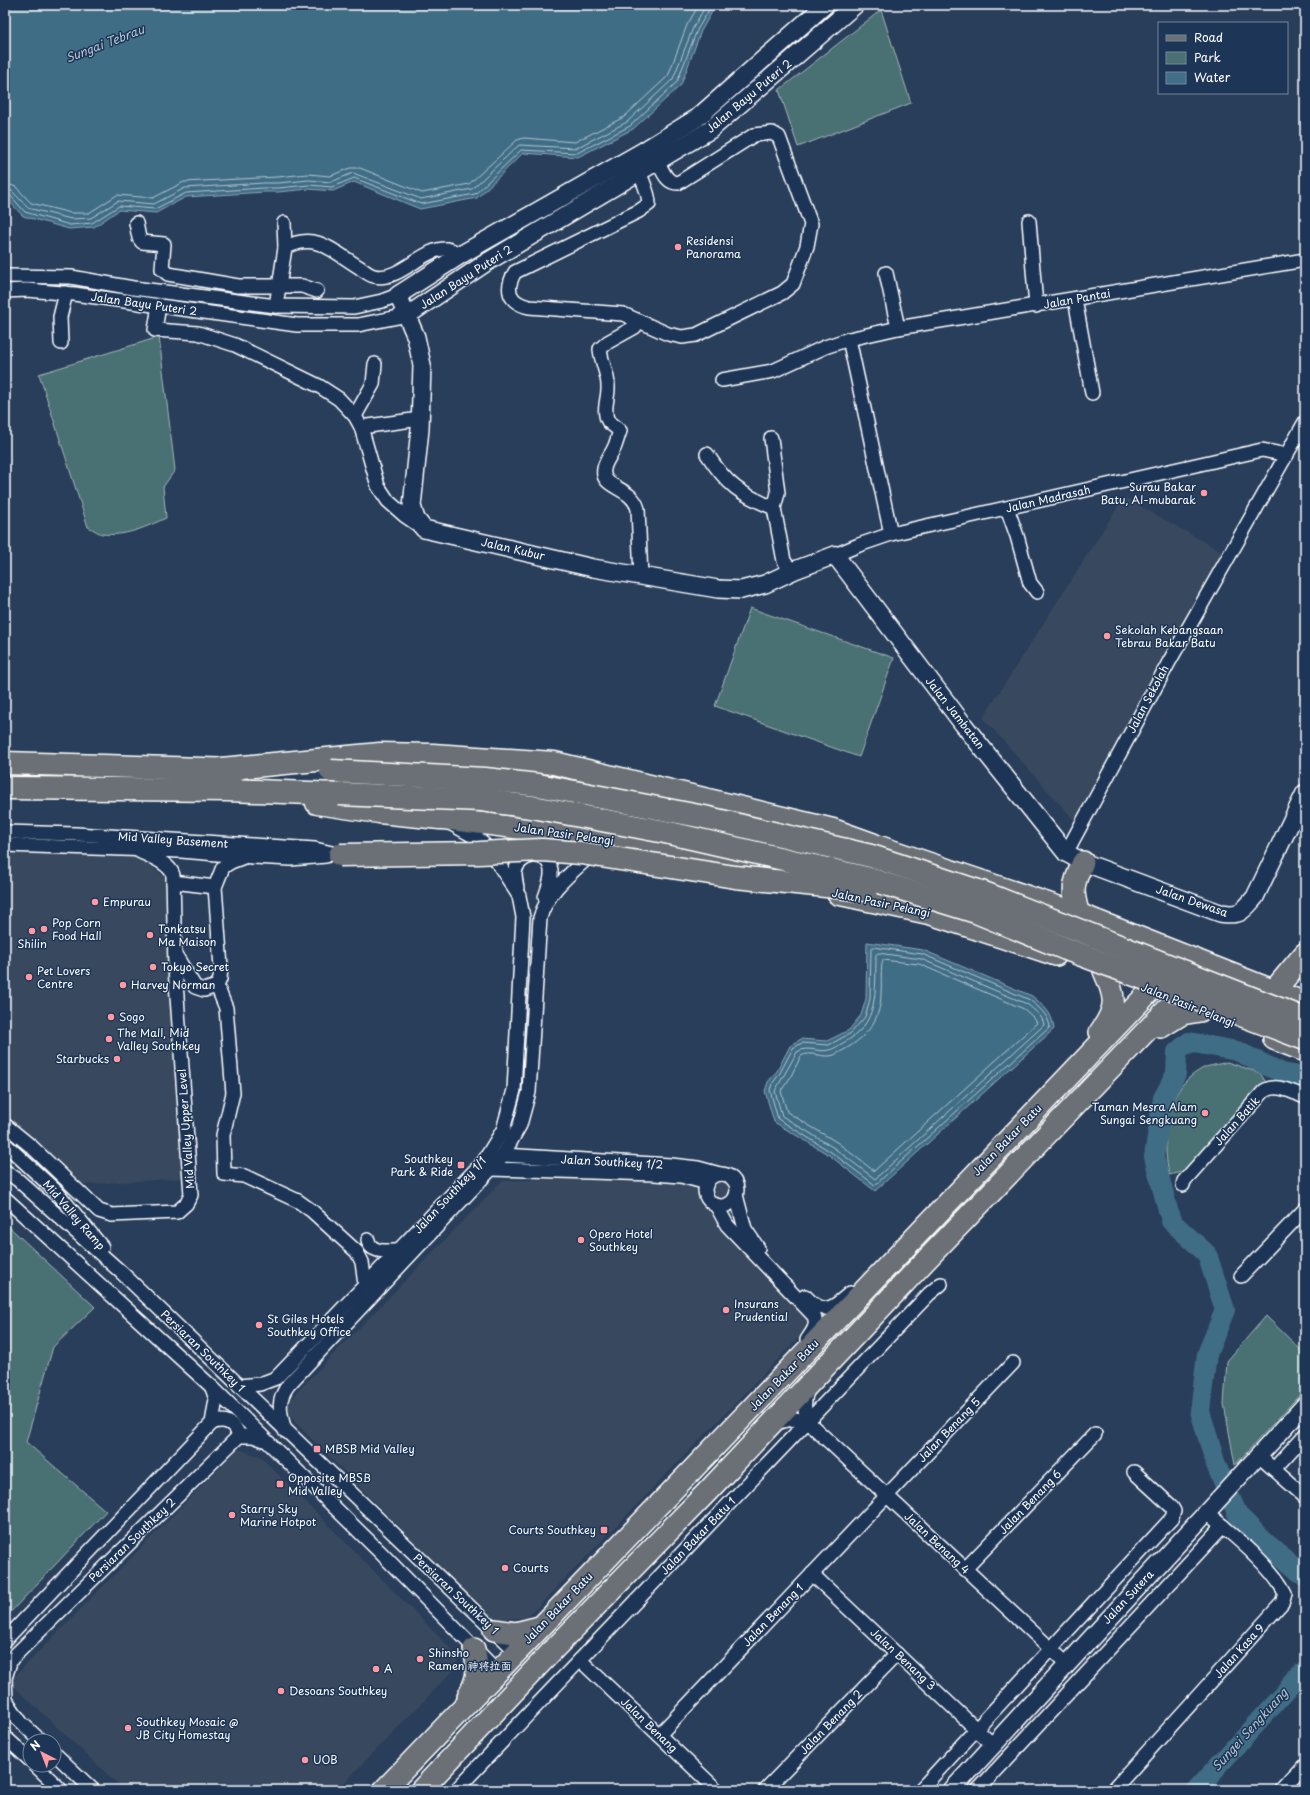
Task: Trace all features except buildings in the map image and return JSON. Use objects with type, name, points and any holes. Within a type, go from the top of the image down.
[{"type":"highway","points":[[221,770],[380,754],[433,754],[554,763],[833,830],[872,844]]},
{"type":"highway","points":[[5,763],[221,770],[331,771],[485,780],[538,785],[704,817],[871,856],[984,894],[1305,1018]]},
{"type":"highway","points":[[5,788],[227,790],[339,794],[482,800],[538,808],[664,832],[866,878],[976,912],[1299,1044],[1305,1005]]},
{"type":"highway","points":[[227,790],[379,812],[440,818]]},
{"type":"highway","points":[[340,855],[479,853],[542,850],[581,853],[735,877],[921,895]]},
{"type":"highway","points":[[1253,1030],[1273,992],[1305,954]]},
{"type":"main road","name":"Jalan Pasir Pelangi","points":[[440,818],[641,845],[732,866],[858,899],[931,914],[1104,971],[1200,1011],[1253,1030],[1299,1044]]},
{"type":"main road","points":[[872,844],[1078,914],[1196,960],[1305,1005]]},
{"type":"main road","points":[[1075,858],[1073,896],[1078,914]]},
{"type":"main road","name":"Jalan Bakar Batu","points":[[517,1661],[540,1627],[774,1385],[1074,1068],[1151,990],[1172,951]]},
{"type":"main road","points":[[421,1790],[553,1650],[772,1424],[925,1261],[1131,1049],[1175,1001],[1196,960]]},
{"type":"main road","points":[[1074,1068],[1110,1019],[1112,1013],[1114,998],[1104,971]]},
{"type":"main road","points":[[1131,1049],[1182,1014],[1200,1011]]},
{"type":"main road","points":[[494,1630],[516,1633],[540,1627]]},
{"type":"main road","points":[[463,1707],[474,1685],[477,1675],[478,1666],[474,1649]]},
{"type":"main road","points":[[517,1661],[529,1666],[553,1650]]},
{"type":"main road","points":[[384,1790],[497,1671],[506,1672],[517,1661]]},
{"type":"main road","points":[[498,1708],[513,1685],[517,1661]]},
{"type":"street","name":"Jalan Bayu Puteri 2","points":[[5,276],[71,277],[133,288],[276,306],[354,308],[382,301],[398,295],[462,254],[640,153],[697,118],[825,5]]},
{"type":"street","name":"Jalan Bayu Puteri 2","points":[[5,291],[26,290],[66,294],[159,305],[297,325],[358,325],[408,316],[486,262],[710,130],[855,5]]},
{"type":"street","points":[[640,153],[637,163],[639,173],[649,195],[648,204],[639,211],[515,272],[510,281],[510,291],[513,300],[519,305],[529,308],[623,314],[668,334],[682,337],[696,335],[782,293],[793,284],[807,246],[811,224],[779,137],[772,133],[754,135],[678,183],[672,183],[668,180],[658,162]]},
{"type":"street","points":[[1029,220],[1036,306]]},
{"type":"street","points":[[136,223],[139,238],[142,242],[164,244],[162,269],[168,274],[238,286],[302,286],[318,291]]},
{"type":"street","points":[[276,306],[285,248],[284,223]]},
{"type":"street","points":[[285,248],[296,242],[306,240],[321,244],[373,276],[383,277],[404,268],[434,251],[447,249],[462,254]]},
{"type":"street","name":"Jalan Pantai","points":[[722,380],[773,371],[825,347],[849,339],[898,328],[1305,260]]},
{"type":"street","points":[[886,273],[898,328]]},
{"type":"street","points":[[61,343],[60,317],[66,294]]},
{"type":"street","points":[[398,295],[416,337],[422,365],[420,419],[412,506],[416,519],[424,529]]},
{"type":"street","points":[[1074,299],[1092,393]]},
{"type":"street","points":[[159,305],[155,330],[198,333],[235,345],[319,386],[339,399],[358,422],[378,486],[388,501],[404,516],[424,529]]},
{"type":"street","points":[[635,327],[608,342],[600,349],[601,357],[606,370],[608,387],[606,411],[608,421],[620,431],[615,446],[604,467],[603,475],[607,482],[626,492],[637,502],[641,577]]},
{"type":"street","points":[[849,339],[891,534]]},
{"type":"street","points":[[358,422],[372,384],[375,364]]},
{"type":"street","points":[[358,422],[420,419]]},
{"type":"street","name":"Jalan Sekolah","points":[[1075,858],[1169,662],[1305,422]]},
{"type":"street","points":[[771,438],[778,493],[774,508],[784,561],[788,566],[795,570]]},
{"type":"street","name":"Jalan Madrasah","points":[[835,555],[891,534],[1262,450],[1287,455]]},
{"type":"street","points":[[707,454],[724,479],[754,500],[774,508]]},
{"type":"street","points":[[1007,508],[1017,536],[1030,583],[1038,592]]},
{"type":"street","name":"Jalan Kubur","points":[[424,529],[641,577],[718,589],[742,590],[765,584],[795,570],[835,555]]},
{"type":"street","name":"Jalan Jambatan","points":[[835,555],[958,718],[1075,858]]},
{"type":"street","name":"Jalan Dewasa","points":[[1075,858],[1220,912],[1233,915],[1244,911],[1255,897],[1305,793]]},
{"type":"street","name":"Jalan Southkey 1/1","points":[[240,1386],[260,1384],[276,1378],[484,1161],[503,1130],[514,1090],[523,916],[519,896],[488,849],[476,838],[440,818]]},
{"type":"street","name":"Mid Valley Basement","points":[[5,832],[76,834],[315,849],[340,855]]},
{"type":"street","name":"Jalan Southkey 1/1","points":[[285,1431],[280,1404],[282,1393],[491,1169],[503,1155],[520,1125],[529,1092],[540,918],[543,906],[558,886],[594,852],[610,840]]},
{"type":"street","name":"Mid Valley Upper Level","points":[[5,845],[181,851],[245,857],[291,859],[340,855]]},
{"type":"street","name":"Mid Valley Upper Level","points":[[5,1125],[32,1147],[99,1211],[112,1215],[176,1212],[186,1204],[190,1194],[175,954],[172,873],[169,869],[137,850]]},
{"type":"street","points":[[519,896],[515,878],[517,865],[522,859],[528,856],[541,857],[550,865],[551,870],[551,877],[543,906]]},
{"type":"street","name":"Mid Valley Upper Level","points":[[175,954],[195,987],[204,990],[217,986],[220,979],[221,967],[215,886],[223,867],[230,862],[245,857]]},
{"type":"street","points":[[173,882],[215,886]]},
{"type":"street","points":[[217,986],[226,1008],[233,1093],[222,1135],[224,1174],[244,1176],[298,1201],[312,1211],[357,1252],[362,1262],[365,1285]]},
{"type":"street","name":"Jalan Batik","points":[[1183,1185],[1184,1181],[1264,1091],[1270,1088],[1278,1087],[1305,1097]]},
{"type":"street","name":"Mid Valley Ramp","points":[[5,1144],[57,1192],[122,1273]]},
{"type":"street","name":"Jalan Southkey 1/2","points":[[503,1155],[671,1165],[698,1168],[720,1174]]},
{"type":"street","name":"Jalan Southkey 1/2","points":[[491,1169],[654,1174],[681,1176],[707,1182]]},
{"type":"street","name":"Persiaran Southkey 1","points":[[5,1171],[18,1180],[122,1273],[395,1537],[494,1630],[517,1661]]},
{"type":"street","points":[[774,1385],[784,1366],[807,1340],[816,1327],[816,1321],[803,1303],[727,1225],[716,1205],[708,1200],[705,1194],[707,1182],[711,1177],[720,1174],[729,1176],[734,1180],[736,1195],[745,1229],[751,1239],[814,1305],[824,1310],[829,1309],[840,1302],[861,1283],[881,1272]]},
{"type":"street","points":[[716,1205],[725,1205],[730,1203],[736,1195]]},
{"type":"street","name":"Persiaran Southkey 1","points":[[5,1198],[212,1387],[380,1552],[497,1671]]},
{"type":"street","points":[[1241,1276],[1305,1208]]},
{"type":"street","points":[[368,1240],[373,1248],[382,1251],[397,1251]]},
{"type":"street","name":"Jalan Bakar Batu 1","points":[[456,1790],[929,1294],[941,1284]]},
{"type":"street","name":"Jalan Benang 5","points":[[886,1496],[1013,1363]]},
{"type":"street","points":[[808,1422],[805,1413],[804,1398],[812,1381]]},
{"type":"street","points":[[212,1387],[216,1399],[212,1423],[224,1421],[229,1422],[234,1425],[239,1436],[260,1437],[266,1441]]},
{"type":"street","name":"Jalan Sutera","points":[[952,1790],[1305,1405]]},
{"type":"street","points":[[772,1424],[799,1418],[808,1422]]},
{"type":"street","name":"Jalan Benang 4","points":[[808,1422],[1067,1664]]},
{"type":"street","name":"Persiaran Southkey 2","points":[[5,1640],[212,1423]]},
{"type":"street","name":"Jalan Benang 6","points":[[965,1569],[1095,1434]]},
{"type":"street","points":[[1274,1469],[1305,1435]]},
{"type":"street","name":"Persiaran Southkey 2","points":[[8,1662],[239,1436]]},
{"type":"street","points":[[1254,1461],[1274,1469],[1305,1497]]},
{"type":"street","name":"Jalan Sutera","points":[[920,1790],[1172,1518],[1174,1511],[1171,1506],[1134,1472]]},
{"type":"street","name":"Jalan Benang 1","points":[[659,1735],[886,1496]]},
{"type":"street","name":"Jalan Kasa 9","points":[[1113,1790],[1282,1603],[1285,1593],[1280,1583],[1206,1512]]},
{"type":"street","name":"Jalan Sutera","points":[[978,1790],[1222,1526]]},
{"type":"street","points":[[380,1552],[395,1537]]},
{"type":"street","name":"Jalan Benang 3","points":[[812,1574],[993,1745]]},
{"type":"street","name":"Jalan Benang 2","points":[[765,1790],[897,1654]]},
{"type":"street","name":"Jalan Benang","points":[[580,1660],[717,1790]]},
{"type":"street","points":[[8,1662],[6,1700],[20,1721]]},
{"type":"street","points":[[5,1708],[33,1733]]},
{"type":"street","points":[[7,1740],[22,1753]]},
{"type":"street","points":[[62,1761],[93,1790]]},
{"type":"street","points":[[1282,1790],[1305,1766]]},
{"type":"street","points":[[43,1773],[61,1790]]},
{"type":"shaded area","name":"Sekolah Kebangsaan Tebrau Bakar Batu","points":[[1124,497],[1226,554],[1074,820],[983,718]]},
{"type":"shaded area","name":"The Mall, Mid Valley Southkey","points":[[5,849],[136,854],[168,880],[185,1178],[77,1185],[5,1120]]},
{"type":"shaded area","points":[[727,1172],[746,1245],[778,1289],[813,1323],[527,1618],[491,1619],[294,1421],[289,1414],[288,1403],[502,1181]]},
{"type":"shaded area","points":[[238,1449],[261,1457],[459,1657],[453,1671],[337,1790],[124,1790],[9,1682]]},
{"type":"green space","points":[[881,10],[911,103],[798,147],[779,90]]},
{"type":"green space","points":[[159,337],[175,470],[163,487],[166,518],[127,533],[111,535],[102,534],[88,527],[39,374]]},
{"type":"green space","points":[[750,608],[894,658],[859,757],[715,706]]},
{"type":"green space","name":"Taman Mesra Alam Sungai Sengkuang","points":[[1227,1062],[1260,1073],[1267,1084],[1185,1171],[1169,1175],[1166,1131],[1168,1116],[1179,1090],[1188,1079],[1203,1068]]},
{"type":"green space","points":[[5,1223],[95,1307],[53,1347],[26,1442],[106,1511],[5,1618]]},
{"type":"green space","points":[[1266,1316],[1305,1354],[1305,1389],[1235,1465],[1224,1404],[1227,1361]]},
{"type":"water","name":"Sungai Tebrau","points":[[5,5],[716,5],[701,31],[681,85],[633,129],[578,157],[523,153],[477,198],[420,209],[354,182],[333,191],[309,189],[186,197],[156,213],[119,210],[94,227],[69,229],[23,216],[5,197]]},
{"type":"water","points":[[867,942],[923,950],[1032,996],[1041,1003],[1050,1014],[1054,1029],[875,1191],[829,1155],[774,1122],[765,1091],[768,1082],[777,1071],[790,1046],[801,1039],[827,1041],[849,1030],[861,1015],[866,999]]},
{"type":"waterway","name":"Sungei Sengkuang","points":[[1305,1077],[1282,1073],[1237,1051],[1189,1042],[1177,1052],[1176,1074],[1163,1098],[1154,1157],[1171,1221],[1207,1254],[1225,1310],[1207,1354],[1200,1411],[1216,1465],[1238,1515],[1264,1541],[1305,1577]]},
{"type":"waterway","name":"Sungei Sengkuang","points":[[1196,1790],[1305,1670]]},
{"type":"place","name":"Residensi Panorama","points":[[678,247]]},
{"type":"place","name":"Surau Bakar Batu, Al-mubarak","points":[[1204,493]]},
{"type":"place","name":"Sekolah Kebangsaan Tebrau Bakar Batu","points":[[1107,636]]},
{"type":"place","name":"Empurau","points":[[95,902]]},
{"type":"place","name":"Pop Corn Food Hall","points":[[44,929]]},
{"type":"place","name":"Shilin","points":[[32,931]]},
{"type":"place","name":"Tonkatsu Ma Maison","points":[[150,935]]},
{"type":"place","name":"Tokyo Secret","points":[[153,967]]},
{"type":"place","name":"Pet Lovers Centre","points":[[29,977]]},
{"type":"place","name":"Harvey Norman","points":[[123,985]]},
{"type":"place","name":"Sogo","points":[[111,1017]]},
{"type":"place","name":"The Mall, Mid Valley Southkey","points":[[109,1039]]},
{"type":"place","name":"Starbucks","points":[[117,1059]]},
{"type":"place","name":"Taman Mesra Alam Sungai Sengkuang","points":[[1205,1113]]},
{"type":"place","name":"Southkey Park & Ride","points":[[461,1165]]},
{"type":"place","name":"Opero Hotel Southkey","points":[[581,1240]]},
{"type":"place","name":"Insurans Prudential","points":[[726,1310]]},
{"type":"place","name":"St Giles Hotels Southkey Office","points":[[259,1325]]},
{"type":"place","name":"MBSB Mid Valley","points":[[317,1449]]},
{"type":"place","name":"Opposite MBSB Mid Valley","points":[[280,1484]]},
{"type":"place","name":"Starry Sky Marine Hotpot","points":[[232,1515]]},
{"type":"place","name":"Courts Southkey","points":[[604,1530]]},
{"type":"place","name":"Courts","points":[[505,1568]]},
{"type":"place","name":"Shinsho Ramen 神将拉面","points":[[420,1659]]},
{"type":"place","name":"A","points":[[376,1669]]},
{"type":"place","name":"Desoans Southkey","points":[[281,1691]]},
{"type":"place","name":"Southkey Mosaic @ JB City Homestay","points":[[128,1728]]},
{"type":"place","name":"UOB","points":[[305,1760]]}]
